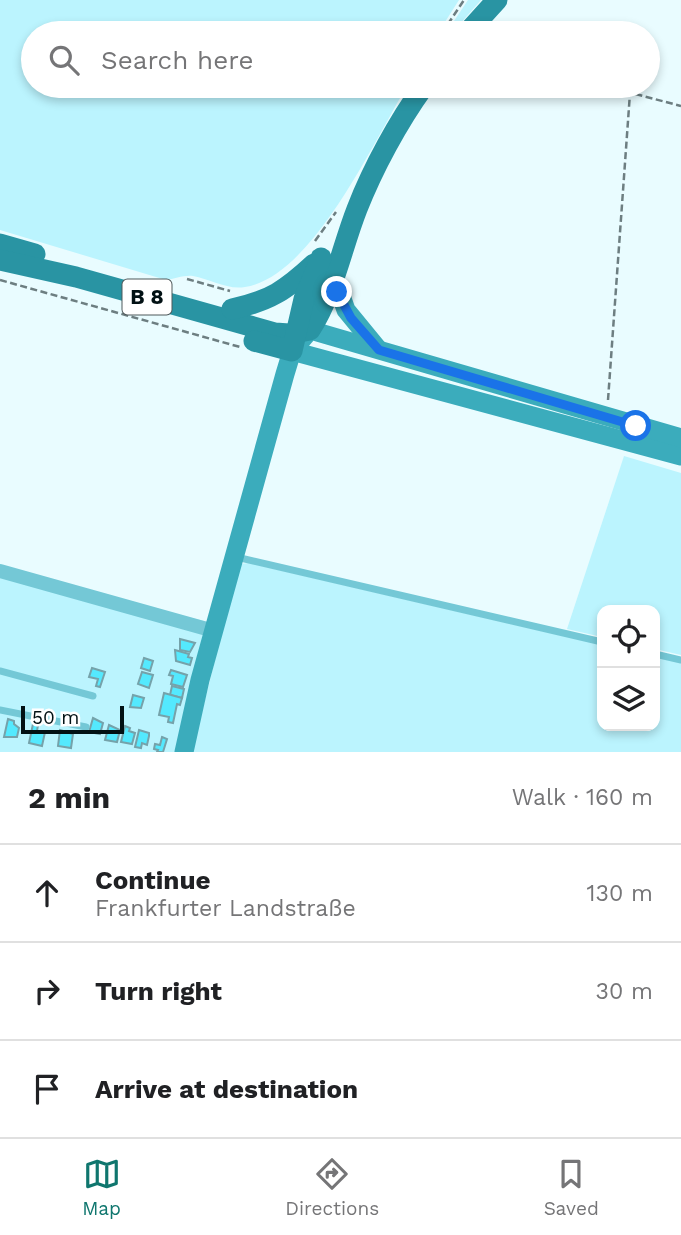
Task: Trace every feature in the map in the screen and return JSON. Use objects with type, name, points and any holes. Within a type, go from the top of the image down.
[{"type":"main road","points":[[478,21],[497,0]]},
{"type":"main road","points":[[296,340],[326,302],[358,208],[401,120],[416,98]]},
{"type":"main road","points":[[235,301],[258,303],[284,291],[321,258],[358,208]]},
{"type":"main road","name":"B 8","points":[[0,244],[149,284],[235,301]]},
{"type":"main road","points":[[184,752],[214,631],[296,340],[304,299],[321,258]]},
{"type":"main road","name":"B 8","points":[[0,260],[76,277],[296,340]]},
{"type":"main road","name":"B 8","points":[[0,269],[296,340]]},
{"type":"main road","points":[[335,279],[346,310],[379,350]]},
{"type":"main road","points":[[235,301],[296,340],[681,456]]},
{"type":"main road","points":[[296,340],[379,350],[681,438]]},
{"type":"street","points":[[0,571],[214,631]]},
{"type":"lane","points":[[235,557],[597,641]]},
{"type":"lane","points":[[660,655],[681,660]]},
{"type":"lane","points":[[0,671],[93,695]]},
{"type":"lane","points":[[0,710],[86,727]]},
{"type":"path","points":[[450,21],[464,0]]},
{"type":"path","points":[[608,402],[630,98]]},
{"type":"path","points":[[650,98],[681,106]]},
{"type":"path","points":[[187,279],[235,301]]},
{"type":"path","points":[[0,280],[241,347]]},
{"type":"shaded area","points":[[0,0],[459,0],[446,21],[21,21],[21,98],[400,98],[359,171],[317,234],[294,259],[270,278],[245,287],[225,286],[193,276],[166,280],[0,230]]},
{"type":"shaded area","points":[[468,0],[481,0],[463,21],[454,21]]},
{"type":"shaded area","points":[[624,456],[681,473],[681,655],[660,650],[660,605],[597,605],[597,636],[567,629]]},
{"type":"shaded area","points":[[249,563],[597,644],[597,731],[660,731],[660,658],[681,663],[681,752],[192,752],[239,564]]},
{"type":"shaded area","points":[[0,570],[208,622],[179,752],[0,752]]},
{"type":"building","points":[[180,639],[195,643],[190,652],[180,650]]},
{"type":"building","points":[[175,650],[189,654],[188,657],[192,658],[190,665],[176,661]]},
{"type":"building","points":[[144,658],[153,661],[150,671],[141,668]]},
{"type":"building","points":[[92,668],[105,672],[100,687],[96,686],[98,679],[89,677]]},
{"type":"building","points":[[171,670],[187,675],[183,687],[171,684]]},
{"type":"building","points":[[142,672],[153,675],[149,688],[138,684]]},
{"type":"building","points":[[172,686],[184,689],[182,698],[170,695]]},
{"type":"building","points":[[164,693],[182,698],[180,705],[177,704],[173,723],[168,722],[169,717],[159,715]]},
{"type":"building","points":[[133,695],[144,698],[141,708],[130,707]]},
{"type":"building","points":[[93,718],[103,723],[100,734],[89,732]]},
{"type":"building","points":[[8,719],[14,721],[19,728],[17,737],[4,737]]},
{"type":"building","points":[[33,724],[38,725],[37,731],[45,732],[42,746],[29,743]]},
{"type":"building","points":[[109,725],[120,730],[117,742],[105,740]]},
{"type":"building","points":[[125,726],[135,733],[132,744],[121,742]]},
{"type":"building","points":[[60,730],[73,734],[71,748],[58,746]]},
{"type":"building","points":[[139,730],[149,733],[147,745],[142,743],[141,748],[135,747]]},
{"type":"building","points":[[162,737],[167,739],[163,752],[157,752],[158,750],[154,749],[155,744],[160,745]]},
{"type":"route","points":[[337,292],[351,318],[379,350],[636,426]]}]
